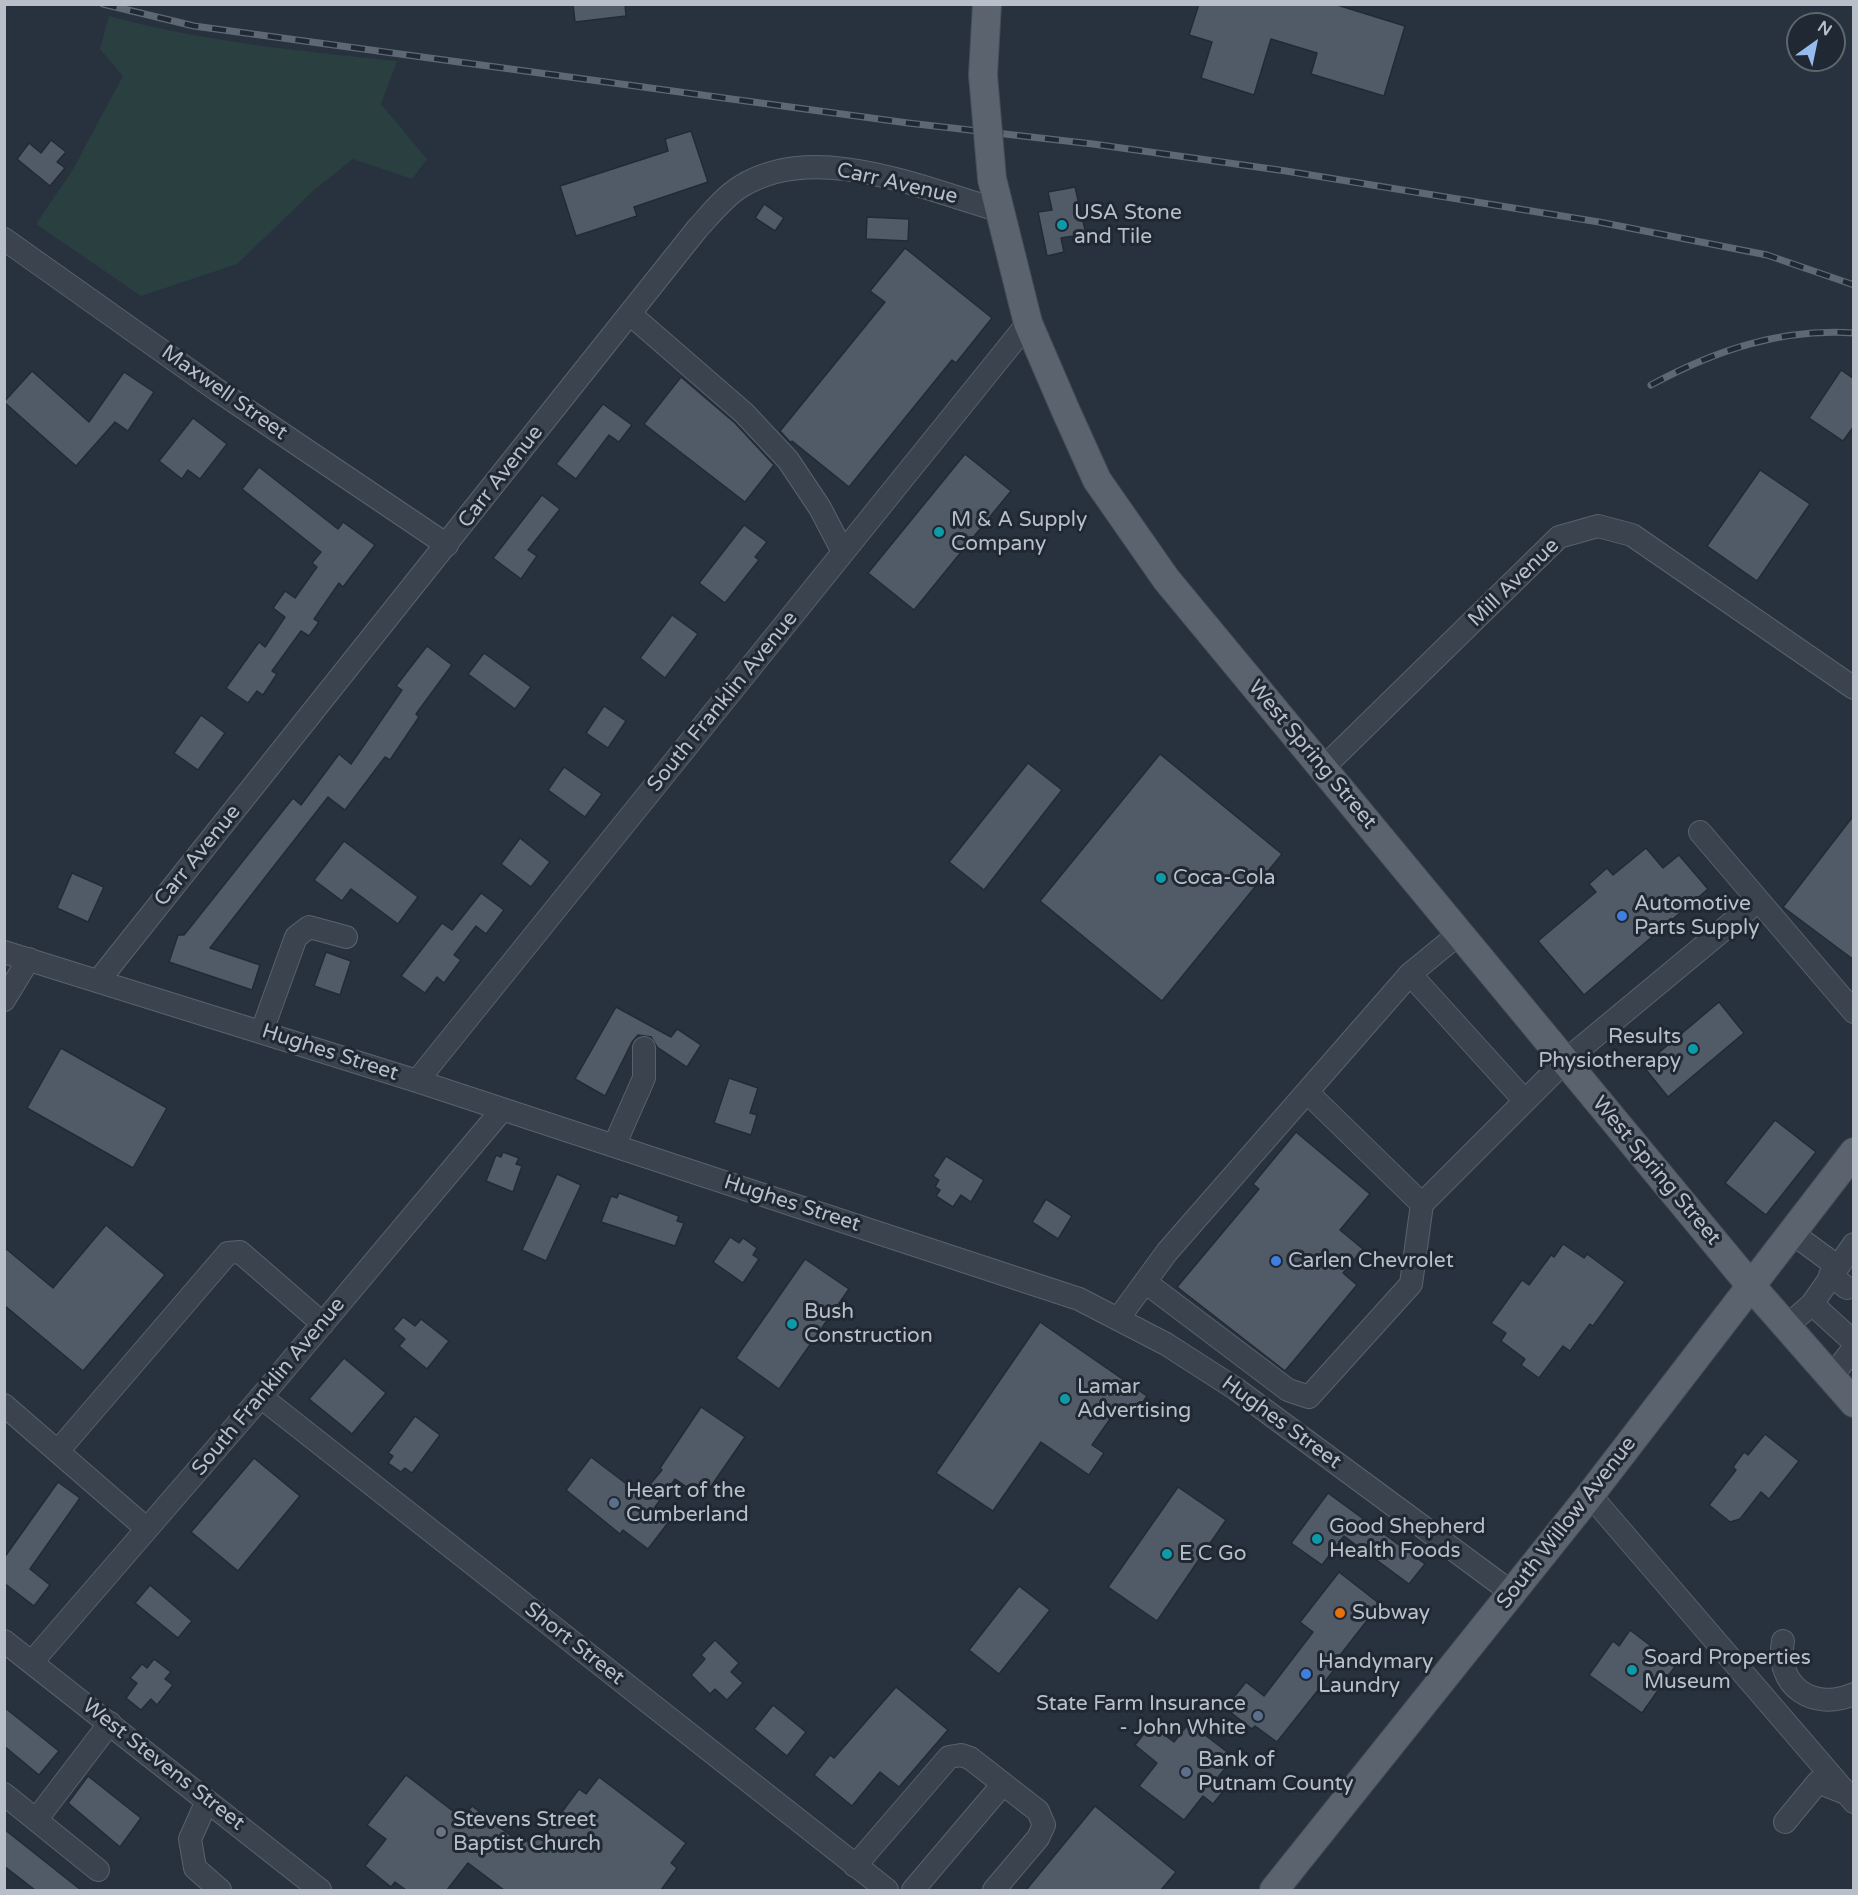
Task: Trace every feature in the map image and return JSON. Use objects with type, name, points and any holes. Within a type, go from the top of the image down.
[{"type":"main road","name":"West Spring Street","points":[[987,4],[982,75],[992,179],[998,210],[1028,323],[1097,480],[1166,579],[1752,1287],[1854,1403]]},
{"type":"main road","name":"South Willow Avenue","points":[[1274,1890],[1590,1495],[1854,1152]]},
{"type":"street","name":"Carr Avenue","points":[[99,980],[697,229],[738,188],[769,172],[808,165],[868,173],[998,210]]},
{"type":"street","name":"Maxwell Street","points":[[4,239],[217,390],[447,545]]},
{"type":"street","points":[[630,314],[744,413],[789,460],[820,508],[843,552]]},
{"type":"street","name":"South Franklin Avenue","points":[[417,1081],[1028,323]]},
{"type":"street","name":"Mill Avenue","points":[[1323,768],[1559,537],[1598,526],[1632,535],[1854,688]]},
{"type":"street","points":[[1700,832],[1854,1012]]},
{"type":"street","points":[[1145,1282],[1288,1390],[1309,1397],[1411,1284],[1422,1204],[1565,1060],[1758,901]]},
{"type":"street","points":[[262,1031],[296,937],[309,927],[346,937]]},
{"type":"street","points":[[1118,1319],[1167,1252],[1410,974],[1460,933]]},
{"type":"street","name":"Hughes Street","points":[[4,952],[417,1081],[1079,1299],[1166,1344],[1236,1389],[1511,1592]]},
{"type":"street","points":[[4,1000],[29,959]]},
{"type":"street","points":[[1410,974],[1525,1101]]},
{"type":"street","points":[[614,1146],[644,1078],[644,1048]]},
{"type":"street","points":[[1307,1092],[1422,1204]]},
{"type":"street","name":"South Franklin Avenue","points":[[32,1662],[261,1397],[502,1110]]},
{"type":"street","points":[[1787,1326],[1812,1304],[1845,1263],[1792,1233]]},
{"type":"street","points":[[58,1451],[228,1252],[240,1252],[323,1324]]},
{"type":"street","points":[[1812,1304],[1854,1342]]},
{"type":"street","points":[[1832,1376],[1854,1348]]},
{"type":"street","name":"Short Street","points":[[261,1397],[887,1890]]},
{"type":"street","points":[[4,1405],[147,1528]]},
{"type":"street","points":[[1590,1495],[1849,1797]]},
{"type":"street","name":"West Stevens Street","points":[[4,1641],[320,1890]]},
{"type":"street","points":[[1783,1641],[1780,1656],[1785,1675],[1801,1692],[1818,1700],[1832,1702],[1854,1694]]},
{"type":"street","points":[[36,1820],[110,1724]]},
{"type":"street","points":[[855,1866],[949,1757],[961,1755],[970,1758],[1038,1811],[1044,1824],[1038,1838],[994,1890]]},
{"type":"street","points":[[1785,1822],[1818,1782],[1849,1797]]},
{"type":"street","points":[[913,1890],[1003,1784]]},
{"type":"street","points":[[4,1794],[98,1870]]},
{"type":"street","points":[[207,1801],[190,1839],[195,1868],[220,1890]]},
{"type":"green space","points":[[109,16],[216,39],[397,61],[381,104],[427,159],[412,179],[353,159],[314,190],[237,264],[141,296],[36,224],[72,171],[123,76],[100,49]]},
{"type":"building","points":[[573,4],[625,4],[626,16],[575,22]]},
{"type":"building","points":[[1199,4],[1334,4],[1405,26],[1384,96],[1311,74],[1317,53],[1271,39],[1254,95],[1201,78],[1212,42],[1189,35]]},
{"type":"building","points":[[691,131],[708,182],[634,207],[637,216],[576,236],[560,186],[668,151],[665,139]]},
{"type":"building","points":[[51,140],[66,152],[57,162],[65,168],[50,186],[17,159],[29,143],[41,153]]},
{"type":"building","name":"USA Stone and Tile","points":[[1075,187],[1086,234],[1061,238],[1064,252],[1047,256],[1038,212],[1052,210],[1048,192]]},
{"type":"building","points":[[764,204],[784,218],[775,231],[755,218]]},
{"type":"building","points":[[867,217],[909,219],[908,241],[866,239]]},
{"type":"building","points":[[905,248],[992,318],[956,363],[952,360],[849,487],[792,441],[791,443],[780,431],[885,302],[870,291]]},
{"type":"building","points":[[1841,370],[1854,379],[1854,426],[1843,441],[1809,418]]},
{"type":"building","points":[[32,371],[89,422],[124,372],[154,392],[128,431],[115,422],[76,466],[4,402]]},
{"type":"building","points":[[681,377],[735,423],[774,465],[745,502],[644,424]]},
{"type":"building","points":[[603,404],[632,425],[619,442],[609,435],[576,479],[556,464]]},
{"type":"building","points":[[193,418],[227,444],[200,479],[188,470],[182,479],[159,461]]},
{"type":"building","name":"M & A Supply Company","points":[[965,454],[1011,491],[914,610],[868,573]]},
{"type":"building","points":[[259,467],[338,529],[343,522],[375,545],[343,587],[339,583],[314,619],[319,622],[309,636],[301,631],[272,671],[277,674],[263,695],[257,691],[248,703],[226,688],[259,642],[265,647],[285,617],[273,608],[285,591],[295,598],[317,567],[312,563],[321,552],[242,489]]},
{"type":"building","points":[[1760,470],[1810,504],[1757,581],[1707,546]]},
{"type":"building","points":[[542,495],[560,509],[528,550],[537,556],[521,579],[493,558]]},
{"type":"building","points":[[744,525],[767,542],[755,557],[759,560],[725,603],[699,583]]},
{"type":"building","points":[[672,615],[698,634],[665,678],[640,658]]},
{"type":"building","points":[[427,646],[452,665],[416,714],[419,717],[390,760],[385,757],[345,810],[328,797],[210,948],[260,965],[252,990],[169,962],[178,935],[184,935],[293,798],[301,805],[339,754],[351,764],[402,690],[396,686]]},
{"type":"building","points":[[484,653],[531,687],[515,709],[468,674]]},
{"type":"building","points":[[604,706],[626,721],[608,748],[586,733]]},
{"type":"building","points":[[201,715],[225,733],[198,770],[174,753]]},
{"type":"building","name":"Coca-Cola","points":[[1160,754],[1282,854],[1162,1001],[1040,901]]},
{"type":"building","points":[[1028,763],[1062,790],[984,890],[949,862]]},
{"type":"building","points":[[564,767],[602,794],[585,817],[548,790]]},
{"type":"building","points":[[1854,815],[1854,960],[1783,907]]},
{"type":"building","points":[[520,838],[550,862],[531,887],[501,864]]},
{"type":"building","points":[[344,841],[418,897],[398,924],[351,889],[342,901],[314,880]]},
{"type":"building","name":"Automotive Parts Supply","points":[[1646,848],[1663,868],[1679,855],[1708,889],[1584,995],[1538,941],[1596,892],[1589,884],[1607,868],[1613,875]]},
{"type":"building","points":[[72,873],[104,887],[88,922],[57,908]]},
{"type":"building","points":[[481,893],[504,910],[486,934],[476,926],[454,955],[461,960],[444,983],[437,977],[425,993],[401,976],[442,923],[452,930]]},
{"type":"building","points":[[326,952],[351,961],[340,995],[314,986]]},
{"type":"building","name":"Results Physiotherapy","points":[[1719,1002],[1744,1033],[1668,1097],[1643,1066]]},
{"type":"building","points":[[616,1007],[671,1037],[677,1029],[701,1045],[687,1067],[657,1047],[651,1037],[638,1035],[632,1042],[605,1096],[575,1079]]},
{"type":"building","points":[[61,1048],[167,1108],[133,1168],[27,1108]]},
{"type":"building","points":[[729,1078],[758,1088],[750,1113],[757,1115],[751,1135],[714,1123]]},
{"type":"building","points":[[1775,1120],[1816,1152],[1766,1215],[1725,1183]]},
{"type":"building","name":"Carlen Chevrolet","points":[[1296,1132],[1370,1194],[1340,1230],[1363,1249],[1343,1273],[1357,1285],[1285,1371],[1177,1287],[1259,1189],[1253,1184]]},
{"type":"building","points":[[503,1152],[519,1158],[516,1164],[522,1166],[513,1192],[486,1181],[496,1155],[501,1157]]},
{"type":"building","points":[[946,1156],[984,1180],[971,1202],[961,1195],[953,1207],[936,1196],[940,1190],[935,1187],[939,1180],[933,1176]]},
{"type":"building","points":[[557,1174],[581,1185],[546,1261],[522,1250]]},
{"type":"building","points":[[619,1193],[679,1216],[677,1221],[684,1223],[675,1246],[601,1222],[611,1196],[617,1198]]},
{"type":"building","points":[[1046,1199],[1072,1216],[1058,1239],[1032,1222]]},
{"type":"building","points":[[106,1225],[165,1275],[83,1371],[4,1305],[4,1247],[53,1288]]},
{"type":"building","points":[[730,1237],[739,1243],[743,1238],[757,1248],[753,1255],[759,1259],[743,1283],[713,1262]]},
{"type":"building","points":[[1563,1244],[1584,1258],[1587,1254],[1625,1282],[1593,1326],[1590,1324],[1570,1351],[1563,1346],[1539,1378],[1521,1365],[1525,1359],[1501,1341],[1506,1333],[1491,1323],[1522,1280],[1529,1285],[1551,1255],[1554,1257]]},
{"type":"building","name":"Bush Construction","points":[[805,1259],[849,1289],[779,1389],[736,1358]]},
{"type":"building","points":[[403,1317],[415,1326],[421,1319],[449,1341],[427,1369],[399,1346],[405,1339],[393,1329]]},
{"type":"building","name":"Lamar Advertising","points":[[1040,1322],[1147,1396],[1131,1419],[1117,1409],[1092,1445],[1104,1453],[1089,1475],[1041,1442],[993,1511],[936,1473]]},
{"type":"building","points":[[344,1358],[386,1393],[352,1434],[309,1399]]},
{"type":"building","points":[[701,1407],[745,1437],[703,1498],[675,1479],[655,1507],[671,1519],[648,1549],[623,1530],[620,1534],[566,1490],[591,1457],[641,1495],[662,1470],[660,1468]]},
{"type":"building","points":[[415,1416],[440,1435],[412,1473],[405,1468],[401,1472],[388,1463],[393,1456],[388,1453]]},
{"type":"building","points":[[1765,1434],[1799,1461],[1769,1499],[1761,1492],[1740,1519],[1730,1522],[1709,1505],[1736,1470],[1733,1467],[1744,1452],[1748,1455]]},
{"type":"building","points":[[254,1458],[300,1496],[238,1571],[191,1532]]},
{"type":"building","points":[[58,1482],[80,1498],[30,1569],[50,1585],[34,1606],[4,1583],[4,1558]]},
{"type":"building","name":"E C Go","points":[[1178,1487],[1226,1520],[1157,1621],[1108,1587]]},
{"type":"building","name":"Good Shepherd Health Foods","points":[[1328,1493],[1425,1564],[1409,1584],[1344,1536],[1322,1565],[1291,1543]]},
{"type":"building","points":[[1339,1572],[1380,1604],[1334,1663],[1338,1665],[1277,1742],[1255,1726],[1252,1729],[1225,1708],[1246,1682],[1264,1696],[1313,1632],[1300,1622]]},
{"type":"building","points":[[150,1585],[192,1621],[178,1638],[135,1603]]},
{"type":"building","points":[[1019,1586],[1050,1610],[999,1674],[969,1650]]},
{"type":"building","name":"Soard Properties Museum","points":[[1630,1630],[1676,1665],[1642,1713],[1589,1675],[1613,1641],[1619,1646]]},
{"type":"building","points":[[715,1640],[739,1663],[731,1672],[743,1683],[727,1700],[715,1689],[710,1694],[691,1675],[705,1659],[701,1655]]},
{"type":"building","points":[[154,1659],[171,1672],[165,1679],[173,1685],[157,1705],[151,1699],[141,1710],[126,1698],[137,1683],[130,1678],[142,1664],[147,1668]]},
{"type":"building","points":[[896,1687],[948,1730],[899,1787],[880,1772],[852,1806],[814,1775],[830,1755],[834,1758]]},
{"type":"building","points":[[773,1705],[806,1732],[787,1756],[754,1729]]},
{"type":"building","points":[[4,1707],[59,1751],[39,1775],[4,1746]]},
{"type":"building","name":"Bank of Putnam County","points":[[1189,1723],[1234,1757],[1215,1781],[1225,1789],[1213,1804],[1203,1796],[1184,1820],[1139,1786],[1157,1763],[1135,1745],[1151,1725],[1174,1742]]},
{"type":"building","name":"Stevens Street Baptist Church","points":[[406,1775],[462,1818],[472,1806],[519,1842],[542,1839],[579,1789],[586,1794],[599,1777],[686,1843],[671,1863],[677,1868],[661,1890],[504,1890],[468,1863],[447,1890],[406,1890],[395,1882],[391,1887],[365,1866],[386,1839],[367,1825]]},
{"type":"building","points":[[88,1776],[141,1818],[120,1847],[68,1803]]},
{"type":"building","points":[[1095,1806],[1176,1872],[1161,1890],[1026,1890]]},
{"type":"building","points":[[4,1829],[81,1890],[35,1890],[4,1866]]},
{"type":"railway","points":[[103,4],[194,26],[908,123],[1093,144],[1286,171],[1599,222],[1767,255],[1854,285]]},
{"type":"railway","points":[[1651,385],[1699,362],[1748,344],[1800,334],[1854,333]]},
{"type":"place","name":"USA Stone and Tile","points":[[1062,225]]},
{"type":"place","name":"M & A Supply Company","points":[[939,532]]},
{"type":"place","name":"Coca-Cola","points":[[1161,878]]},
{"type":"place","name":"Automotive Parts Supply","points":[[1622,916]]},
{"type":"place","name":"Results Physiotherapy","points":[[1693,1049]]},
{"type":"place","name":"Carlen Chevrolet","points":[[1276,1261]]},
{"type":"place","name":"Bush Construction","points":[[792,1324]]},
{"type":"place","name":"Lamar Advertising","points":[[1065,1399]]},
{"type":"place","name":"Heart of the Cumberland","points":[[614,1503]]},
{"type":"place","name":"Good Shepherd Health Foods","points":[[1317,1539]]},
{"type":"place","name":"E C Go","points":[[1167,1554]]},
{"type":"place","name":"Subway","points":[[1340,1613]]},
{"type":"place","name":"Soard Properties Museum","points":[[1632,1670]]},
{"type":"place","name":"Handymary Laundry","points":[[1306,1674]]},
{"type":"place","name":"State Farm Insurance - John White","points":[[1258,1716]]},
{"type":"place","name":"Bank of Putnam County","points":[[1186,1772]]},
{"type":"place","name":"Stevens Street Baptist Church","points":[[441,1832]]}]
